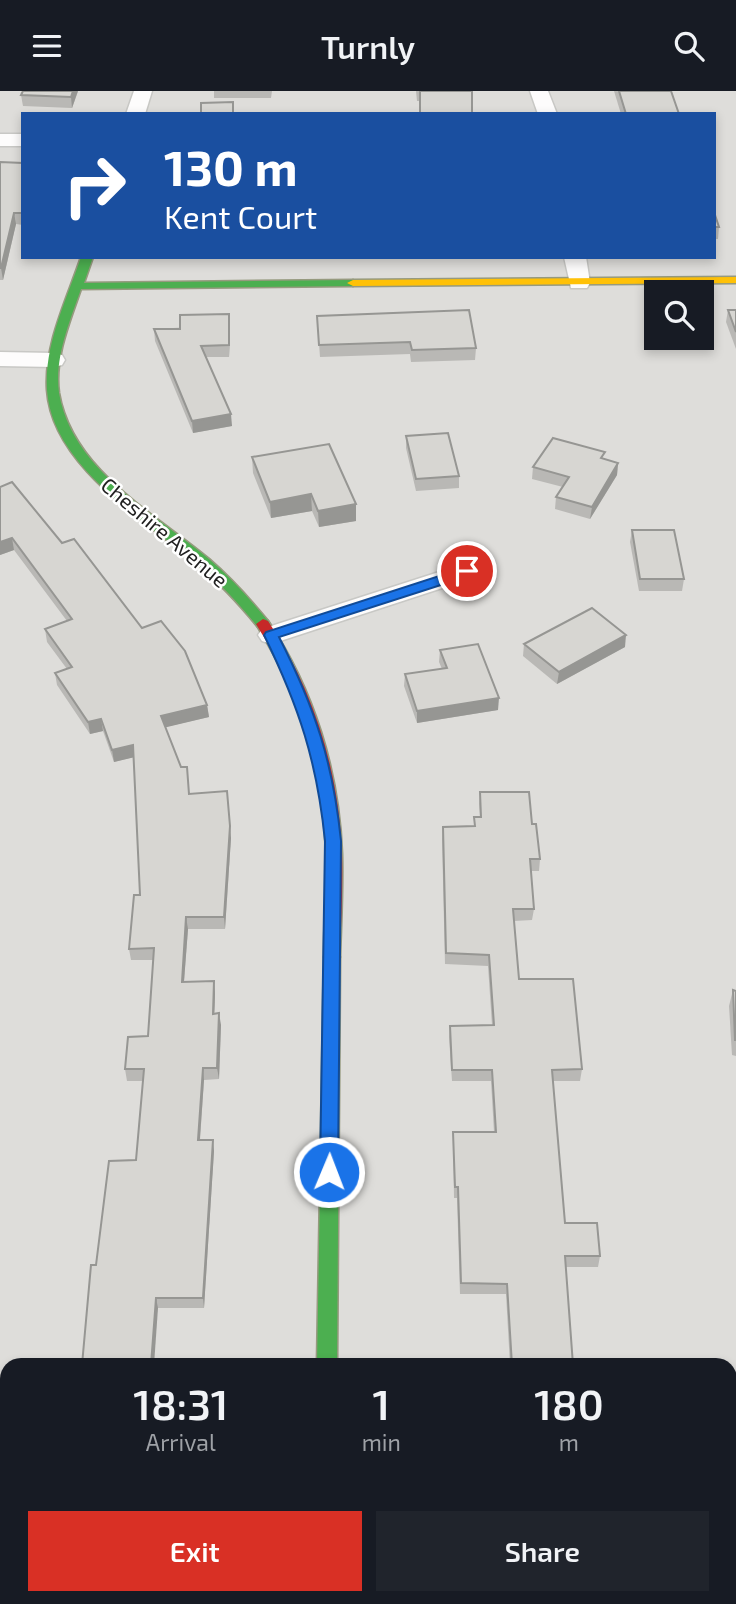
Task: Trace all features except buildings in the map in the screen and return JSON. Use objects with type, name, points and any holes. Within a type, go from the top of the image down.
[{"type":"street","points":[[136,112],[143,91]]},
{"type":"street","points":[[539,91],[547,112]]},
{"type":"street","points":[[0,139],[21,141]]},
{"type":"street","name":"Cheshire Avenue","points":[[86,259],[54,360],[52,378],[56,411],[78,455],[104,484],[226,583],[271,635],[295,683],[313,731],[328,789],[333,841],[327,1358]]},
{"type":"street","points":[[575,259],[579,283]]},
{"type":"street","points":[[77,286],[736,280]]},
{"type":"street","points":[[0,359],[54,360]]},
{"type":"street","points":[[271,635],[467,571]]},
{"type":"shaded area","points":[[0,91],[736,91],[736,1358],[0,1358]]},
{"type":"green space","points":[[473,554],[489,563],[492,571],[487,576],[471,582],[449,572],[448,568],[453,559]]},
{"type":"traffic: fast","points":[[86,259],[54,359],[53,391],[61,421],[76,448],[96,473],[214,572],[263,624]]},
{"type":"traffic: fast","points":[[77,286],[353,283]]},
{"type":"traffic: fast","points":[[327,1358],[332,957]]},
{"type":"traffic: slow","points":[[353,283],[736,280]]},
{"type":"traffic: jam","points":[[263,624],[292,673],[320,754],[334,853],[332,957]]},
{"type":"route","points":[[329,1172],[333,841],[328,789],[313,731],[295,683],[271,635],[467,571]]}]
